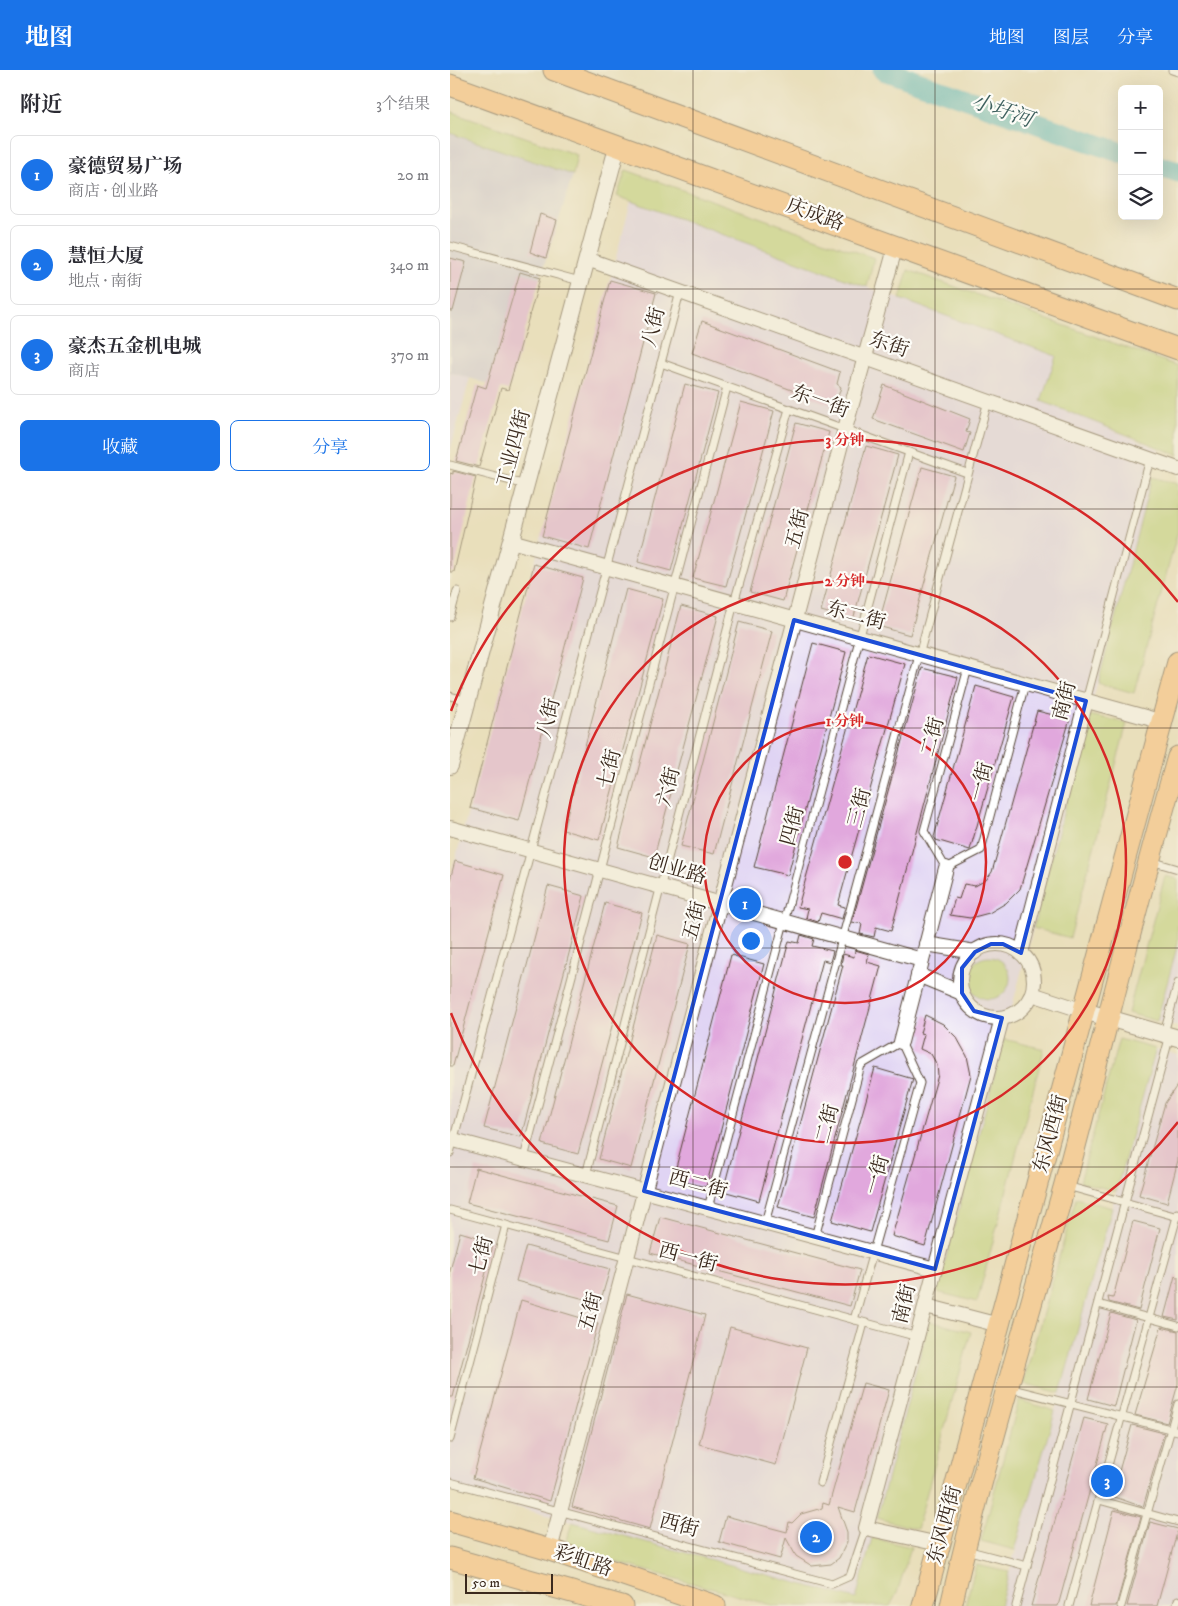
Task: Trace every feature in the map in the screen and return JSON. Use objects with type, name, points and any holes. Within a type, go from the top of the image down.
[{"type":"main road","points":[[554,70],[1178,300]]},
{"type":"main road","name":"庆成路","points":[[450,85],[618,144],[1178,348]]},
{"type":"main road","name":"东风西街","points":[[922,1606],[1178,662]]},
{"type":"main road","name":"东风西街","points":[[951,1606],[1006,1388],[1064,1186],[1148,860],[1178,757]]},
{"type":"main road","name":"彩虹路","points":[[450,1520],[550,1550],[716,1606]]},
{"type":"main road","name":"彩虹路","points":[[450,1558],[622,1606]]},
{"type":"street","name":"工业四街","points":[[450,766],[618,144]]},
{"type":"street","name":"五街","points":[[550,1550],[794,620],[896,245]]},
{"type":"street","name":"东街","points":[[587,260],[1178,469]]},
{"type":"street","name":"东二街","points":[[511,541],[1162,722]]},
{"type":"street","name":"南街","points":[[1021,953],[1086,701]]},
{"type":"street","name":"创业路","points":[[450,828],[922,960]]},
{"type":"street","points":[[901,1042],[946,868]]},
{"type":"street","points":[[926,944],[975,952]]},
{"type":"street","points":[[991,944],[1003,944],[1021,953],[1032,968],[1034,981],[1032,994],[1026,1005],[1017,1012],[1002,1018],[984,1016],[974,1011],[962,993],[960,980],[962,968],[975,952],[991,944]]},
{"type":"street","points":[[918,975],[962,993]]},
{"type":"street","points":[[1032,994],[1171,1036]]},
{"type":"street","name":"南街","points":[[866,1528],[1002,1018]]},
{"type":"street","name":"西二街","points":[[451,1144],[524,1158],[935,1269]]},
{"type":"street","points":[[926,1306],[999,1325]]},
{"type":"street","points":[[866,1528],[939,1544]]},
{"type":"lane","points":[[1172,70],[1178,72]]},
{"type":"lane","points":[[450,246],[581,282]]},
{"type":"lane","name":"八街","points":[[451,1144],[680,292]]},
{"type":"lane","name":"东一街","points":[[661,363],[967,473]]},
{"type":"lane","name":"七街","points":[[524,1158],[727,387]]},
{"type":"lane","name":"三街","points":[[765,1223],[988,401]]},
{"type":"lane","name":"六街","points":[[586,1175],[734,603],[789,409]]},
{"type":"lane","name":"四街","points":[[708,1208],[909,452]]},
{"type":"lane","name":"南街","points":[[1086,701],[1150,459]]},
{"type":"lane","points":[[450,466],[526,485]]},
{"type":"lane","points":[[450,617],[457,591]]},
{"type":"lane","name":"二街","points":[[946,868],[924,831],[968,668]]},
{"type":"lane","name":"一街","points":[[946,868],[981,850],[1025,684]]},
{"type":"lane","points":[[450,696],[468,701]]},
{"type":"lane","points":[[1148,860],[1178,869]]},
{"type":"lane","points":[[1016,1606],[1171,1036],[1178,983]]},
{"type":"lane","name":"二街","points":[[815,1237],[861,1065],[901,1042]]},
{"type":"lane","name":"一街","points":[[854,1320],[920,1082],[901,1042]]},
{"type":"lane","points":[[1064,1186],[1178,1215],[1070,1606]]},
{"type":"lane","name":"西一街","points":[[450,1210],[918,1337]]},
{"type":"lane","name":"七街","points":[[450,1439],[506,1226]]},
{"type":"lane","points":[[1098,1304],[1178,1326]]},
{"type":"lane","points":[[820,1482],[864,1323]]},
{"type":"lane","points":[[1006,1388],[1174,1430]]},
{"type":"lane","points":[[1121,1606],[1147,1513],[1174,1430],[1178,1404]]},
{"type":"lane","name":"西街","points":[[450,1482],[832,1584],[850,1576],[866,1528]]},
{"type":"lane","points":[[1099,1500],[1178,1522]]},
{"type":"lane","points":[[964,1549],[1027,1566]]},
{"type":"lane","points":[[1176,1606],[1178,1600]]},
{"type":"highlighted area","points":[[794,620],[1086,701],[1021,953],[1003,944],[991,944],[975,952],[962,968],[962,993],[974,1011],[1002,1018],[935,1269],[644,1191]]},
{"type":"shaded area","points":[[450,133],[573,175],[540,278],[508,390],[450,372]]},
{"type":"shaded area","points":[[631,201],[1057,356],[1042,401],[1159,449],[856,1599],[450,1489],[450,880]]},
{"type":"shaded area","points":[[450,372],[470,378],[450,451]]},
{"type":"shaded area","points":[[1178,943],[1178,1027],[1157,1021]]},
{"type":"shaded area","points":[[1156,1049],[1178,1055],[1178,1606],[1000,1606]]},
{"type":"green space","points":[[450,111],[577,155],[573,175],[450,133]]},
{"type":"green space","points":[[626,170],[874,258],[867,287],[617,196]]},
{"type":"green space","points":[[908,270],[1178,366],[1178,455],[1041,401],[1056,356],[900,299]]},
{"type":"green space","points":[[1152,477],[1178,484],[1178,531],[1134,693],[1098,683]]},
{"type":"green space","points":[[1089,715],[1127,723],[1070,938],[1033,928]]},
{"type":"green space","points":[[1165,876],[1178,879],[1178,943],[1157,1021],[1128,1013]]},
{"type":"green space","points":[[985,957],[993,957],[1004,963],[1010,978],[1004,993],[993,999],[985,999],[974,993],[968,982],[968,974],[974,963]]},
{"type":"green space","points":[[1004,1039],[1044,1049],[977,1302],[937,1292]]},
{"type":"green space","points":[[1119,1039],[1156,1049],[1116,1191],[1080,1182]]},
{"type":"green space","points":[[1076,1198],[1112,1208],[1060,1393],[1023,1383]]},
{"type":"green space","points":[[929,1321],[971,1332],[917,1529],[877,1518]]},
{"type":"green space","points":[[1019,1400],[1055,1411],[1015,1550],[981,1541]]},
{"type":"green space","points":[[572,1522],[856,1599],[872,1538],[911,1547],[897,1593],[890,1606],[775,1606],[565,1548]]},
{"type":"green space","points":[[976,1565],[1009,1572],[1000,1606],[965,1606]]},
{"type":"building","points":[[540,214],[557,220],[546,258],[530,252]]},
{"type":"building","points":[[450,258],[466,262],[453,311],[450,311]]},
{"type":"building","points":[[520,272],[540,278],[508,390],[501,388],[479,467],[456,461],[477,385],[486,388]]},
{"type":"building","points":[[610,280],[656,293],[589,549],[542,536]]},
{"type":"building","points":[[702,321],[840,372],[837,384],[841,387],[835,406],[692,353]]},
{"type":"building","points":[[685,384],[718,393],[671,571],[638,562]]},
{"type":"building","points":[[884,385],[970,419],[966,432],[970,433],[964,452],[873,419]]},
{"type":"building","points":[[741,402],[774,411],[726,586],[693,578]]},
{"type":"building","points":[[796,423],[829,432],[783,601],[750,592]]},
{"type":"building","points":[[866,446],[898,455],[853,620],[821,611]]},
{"type":"building","points":[[922,467],[954,476],[910,635],[878,626]]},
{"type":"building","points":[[453,471],[476,477],[454,572],[450,572],[450,473],[453,474]]},
{"type":"building","points":[[534,564],[583,578],[519,821],[470,808]]},
{"type":"building","points":[[626,589],[663,599],[599,840],[563,830]]},
{"type":"building","points":[[681,606],[718,616],[654,857],[618,847]]},
{"type":"building","points":[[739,622],[772,631],[714,854],[681,846]]},
{"type":"building","points":[[813,643],[846,652],[788,875],[754,867]]},
{"type":"building","points":[[868,654],[905,664],[838,905],[845,907],[842,919],[821,913],[818,922],[806,918],[808,909],[798,907]]},
{"type":"building","points":[[922,668],[958,677],[891,931],[876,927],[874,937],[860,934],[862,924],[852,922]]},
{"type":"building","points":[[976,686],[1014,697],[970,850],[936,840],[934,837]]},
{"type":"building","points":[[1037,711],[1070,719],[1020,889],[1006,903],[989,913],[970,918],[950,915],[955,898],[959,899],[964,884],[975,886],[986,880],[992,872]]},
{"type":"building","points":[[455,861],[504,875],[453,1066],[450,1066],[450,880]]},
{"type":"building","points":[[548,886],[584,896],[521,1137],[484,1128]]},
{"type":"building","points":[[605,903],[642,913],[578,1154],[542,1144]]},
{"type":"building","points":[[657,935],[690,944],[631,1168],[599,1159]]},
{"type":"building","points":[[801,935],[814,939],[812,946],[833,951],[830,962],[823,960],[759,1201],[723,1191],[789,941],[799,943]]},
{"type":"building","points":[[855,950],[869,954],[867,962],[881,966],[814,1217],[778,1207],[843,965],[841,965],[843,954],[854,957]]},
{"type":"building","points":[[731,955],[764,964],[706,1187],[673,1179]]},
{"type":"building","points":[[925,1015],[943,1024],[957,1038],[967,1056],[971,1075],[925,1246],[892,1236],[938,1075],[937,1065],[931,1054],[920,1049],[924,1034],[920,1033]]},
{"type":"building","points":[[875,1068],[913,1079],[870,1232],[832,1221]]},
{"type":"building","points":[[1178,1084],[1178,1160],[1167,1203],[1139,1195],[1165,1103]]},
{"type":"building","points":[[476,1168],[618,1206],[609,1240],[467,1203]]},
{"type":"building","points":[[660,1217],[860,1270],[850,1306],[650,1253]]},
{"type":"building","points":[[1133,1221],[1160,1228],[1139,1310],[1109,1302],[1108,1297],[1113,1298]]},
{"type":"building","points":[[460,1232],[494,1242],[453,1397],[450,1397],[450,1271]]},
{"type":"building","points":[[526,1246],[610,1269],[600,1303],[516,1281]]},
{"type":"building","points":[[1175,1276],[1178,1277],[1178,1320],[1164,1317]]},
{"type":"building","points":[[627,1294],[705,1315],[650,1529],[572,1507]]},
{"type":"building","points":[[521,1300],[598,1323],[550,1501],[473,1478]]},
{"type":"building","points":[[1111,1313],[1136,1320],[1114,1406],[1088,1399]]},
{"type":"building","points":[[730,1327],[807,1348],[776,1465],[699,1444]]},
{"type":"building","points":[[1161,1327],[1178,1331],[1178,1384],[1167,1423],[1135,1415]]},
{"type":"building","points":[[863,1383],[889,1390],[855,1512],[838,1507],[847,1532],[847,1542],[839,1558],[831,1564],[812,1566],[796,1556],[786,1538],[780,1559],[719,1542],[726,1516],[787,1532],[789,1522],[792,1523],[801,1514],[822,1508],[823,1503],[829,1505]]},
{"type":"building","points":[[1084,1418],[1108,1424],[1058,1606],[1031,1606]]},
{"type":"building","points":[[1132,1425],[1164,1433],[1143,1507],[1112,1496]]},
{"type":"building","points":[[1114,1510],[1141,1517],[1116,1606],[1089,1606]]},
{"type":"building","points":[[1150,1522],[1178,1529],[1157,1606],[1127,1606]]},
{"type":"waterway","name":"小圩河","points":[[883,70],[1118,152]]},
{"type":"waterway","name":"小圩河","points":[[1163,167],[1178,172]]},
{"type":"place","name":"豪德贸易广场","points":[[745,904]]},
{"type":"place","name":"豪杰五金机电城","points":[[1107,1481]]},
{"type":"place","name":"慧恒大厦","points":[[816,1537]]}]
